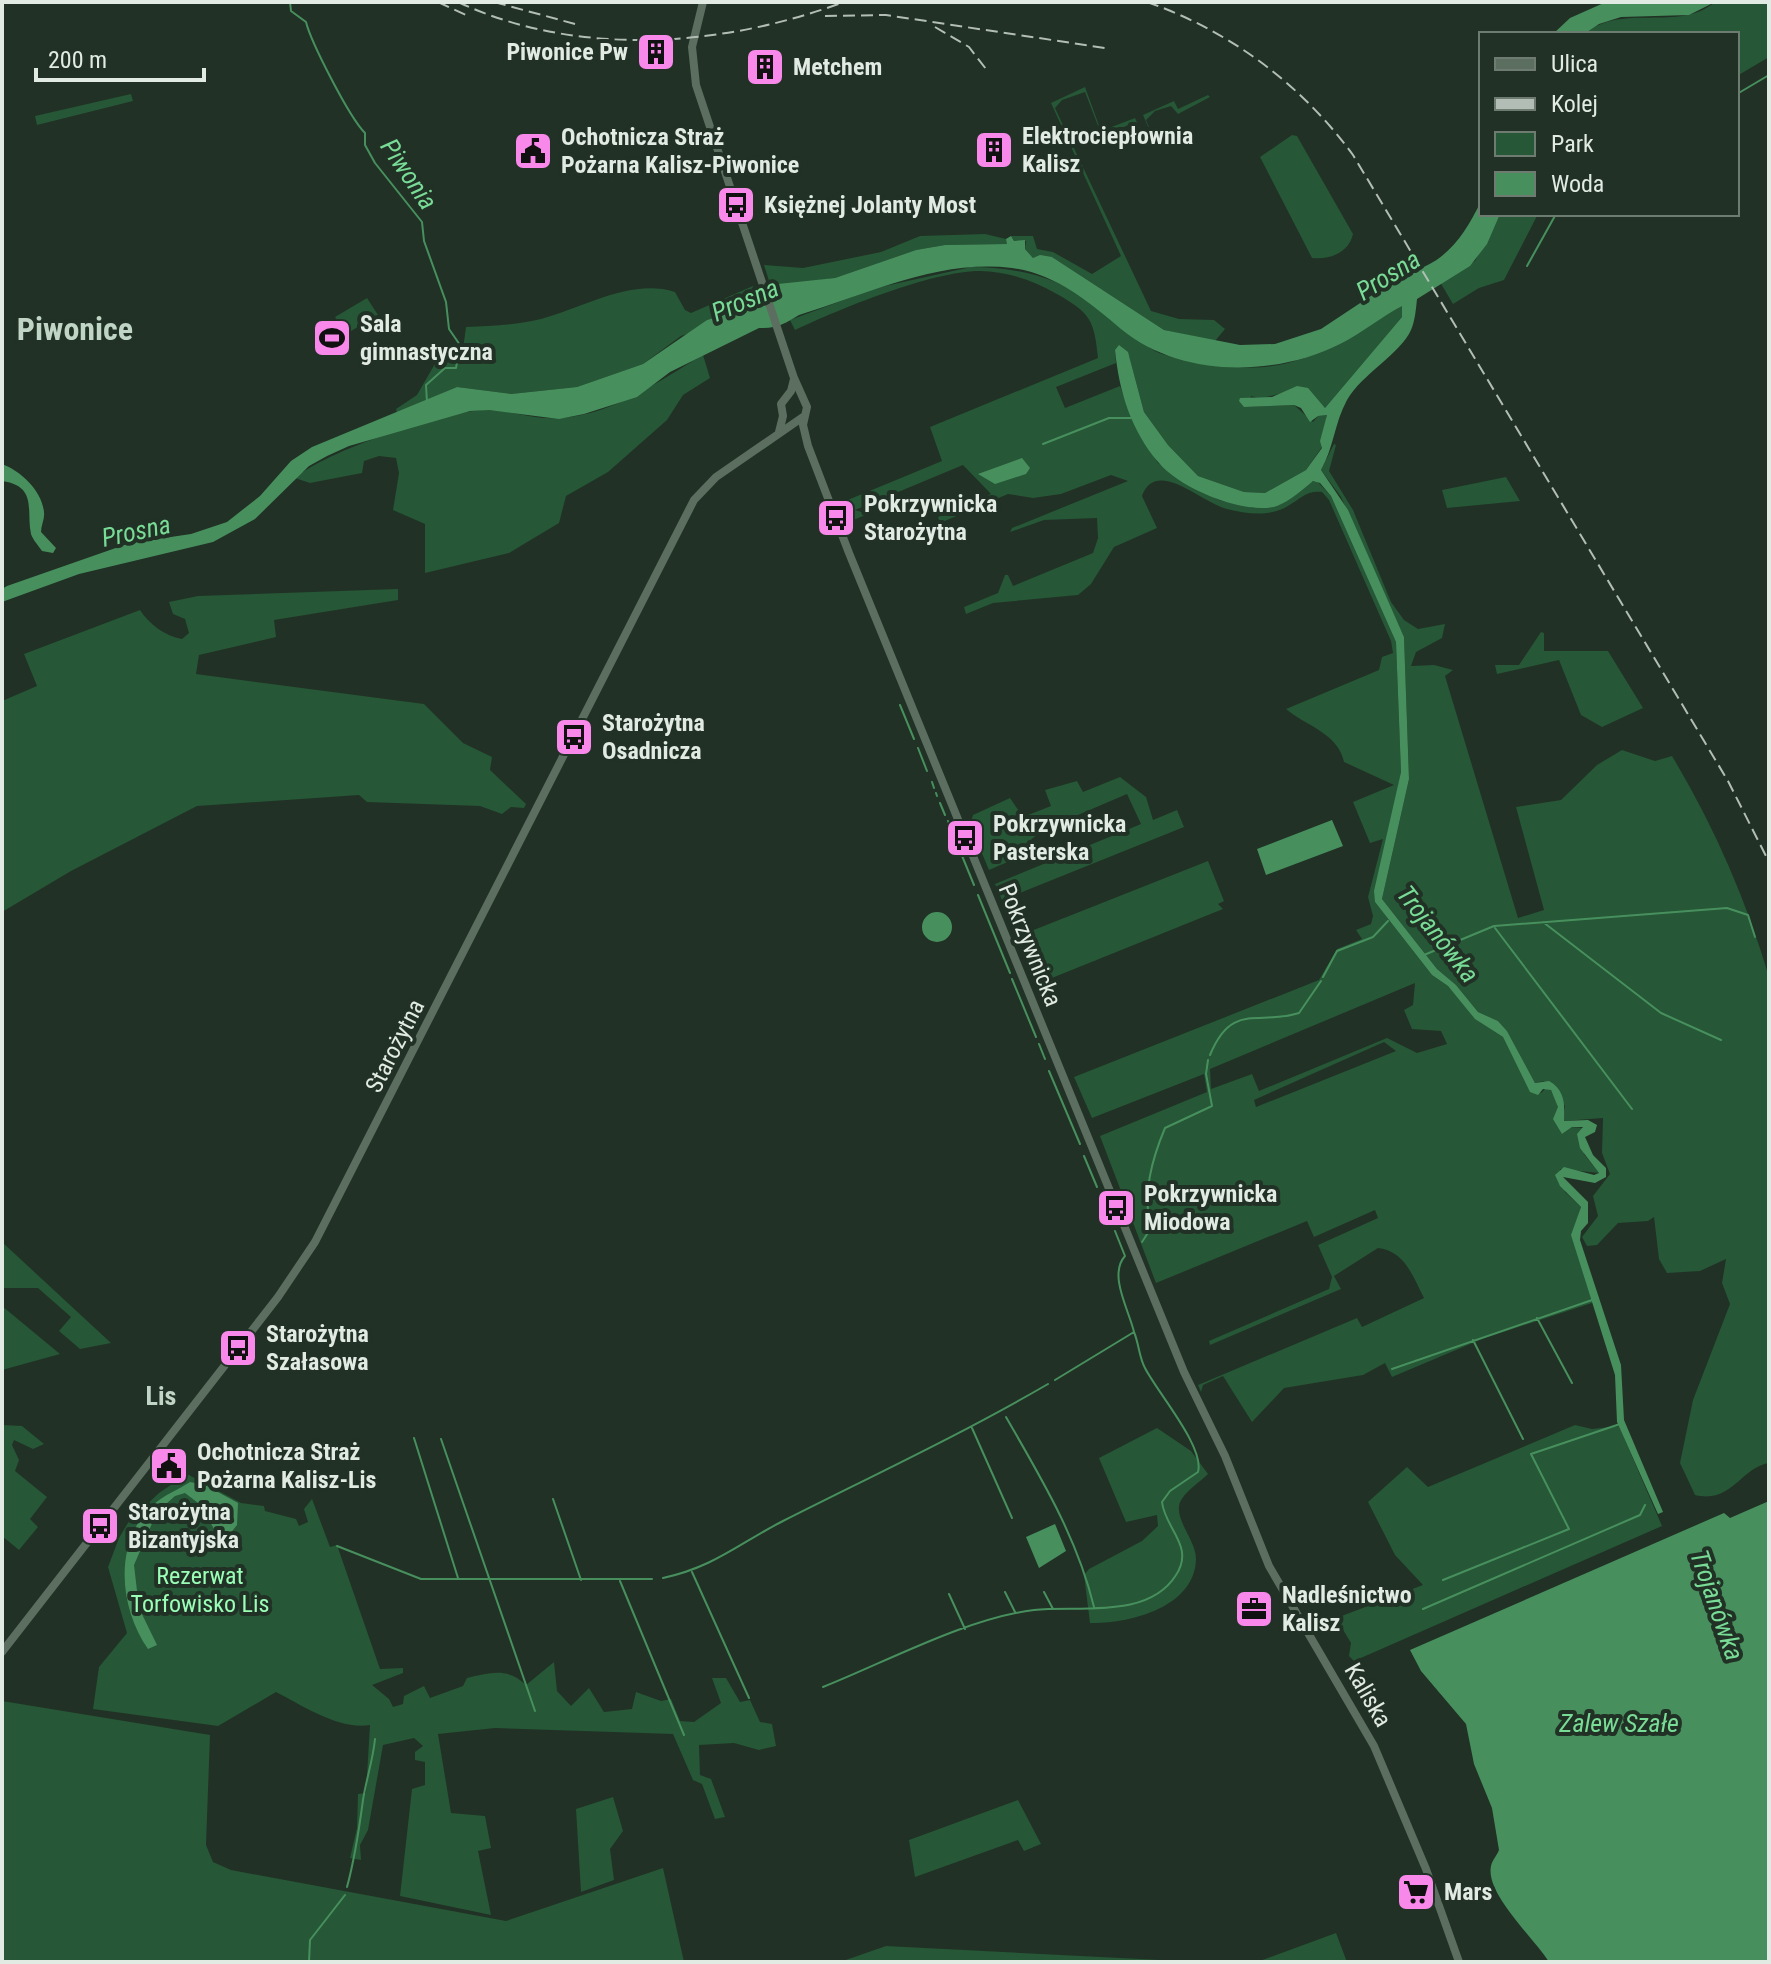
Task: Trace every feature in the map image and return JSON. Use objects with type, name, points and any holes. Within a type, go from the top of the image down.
[{"type":"street","points":[[703,2],[692,58],[696,85],[794,378],[807,407],[799,419],[783,416]]},
{"type":"street","points":[[794,378],[781,404],[783,416],[778,435],[794,432],[805,442]]},
{"type":"street","points":[[788,395],[802,397]]},
{"type":"street","name":"Starożytna","points":[[2,1652],[304,1260],[391,1097],[694,500],[716,477],[799,419]]},
{"type":"street","name":"Pokrzywnicka","points":[[799,419],[805,442],[1172,1343],[1225,1456]]},
{"type":"street","name":"Kaliska","points":[[1225,1456],[1277,1582],[1374,1746],[1426,1869],[1459,1962]]},
{"type":"green space","points":[[1715,2],[1769,2],[1769,57],[1739,75],[1739,32],[1587,32],[1616,20],[1684,16]]},
{"type":"green space","points":[[1085,87],[1101,131],[1135,118],[1142,133],[1149,129],[1143,115],[1174,101],[1178,109],[1208,95],[1210,97],[1178,114],[1171,106],[1155,111],[1146,120],[1150,130],[1140,135],[1131,124],[1102,136],[1085,92],[1062,100],[1055,108],[1151,311],[1179,319],[1214,320],[1225,329],[1215,341],[1164,330],[1052,257],[1033,258],[1025,249],[1026,241],[1014,241],[1011,236],[1033,236],[1037,249],[1053,252],[1092,274],[1121,256],[1051,103]]},
{"type":"green space","points":[[131,94],[133,101],[37,125],[35,116]]},
{"type":"green space","points":[[1292,135],[1297,136],[1353,234],[1343,250],[1325,258],[1312,258],[1260,157]]},
{"type":"green space","points":[[1499,216],[1537,216],[1504,280],[1479,288],[1453,304],[1440,282],[1475,261]]},
{"type":"green space","points":[[985,234],[1006,239],[1008,244],[945,245],[916,250],[835,278],[771,287],[764,265],[803,268],[881,252],[920,236]]},
{"type":"green space","points":[[971,267],[1019,271],[1050,280],[1079,294],[1159,353],[1229,366],[1257,367],[1283,364],[1328,348],[1402,305],[1402,317],[1325,408],[1304,390],[1266,397],[1251,396],[1248,407],[1294,405],[1313,422],[1318,416],[1327,415],[1322,447],[1306,470],[1265,493],[1244,492],[1198,476],[1168,445],[1144,412],[1129,356],[1115,350],[1116,363],[1056,387],[1065,408],[1120,386],[1135,426],[1158,463],[1219,500],[1254,508],[1316,480],[1331,496],[1396,642],[1401,772],[1375,902],[1432,975],[1448,986],[1480,1022],[1503,1037],[1526,1082],[1541,1093],[1546,1088],[1550,1089],[1557,1101],[1562,1134],[1572,1127],[1583,1128],[1584,1154],[1599,1173],[1560,1169],[1565,1192],[1581,1207],[1572,1235],[1595,1302],[1482,1339],[1392,1377],[1385,1363],[1363,1375],[1284,1388],[1252,1422],[1223,1376],[1203,1385],[1201,1392],[1198,1385],[1357,1318],[1362,1327],[1424,1298],[1402,1260],[1378,1248],[1334,1276],[1341,1289],[1210,1345],[1209,1341],[1329,1289],[1332,1277],[1318,1245],[1378,1218],[1375,1210],[1314,1237],[1307,1221],[1156,1283],[1100,1136],[1207,1092],[1204,1074],[1092,1118],[1074,1077],[1319,980],[1337,949],[1362,939],[1356,930],[1371,924],[1373,916],[1368,897],[1383,839],[1370,843],[1353,802],[1394,785],[1344,762],[1341,752],[1328,737],[1286,709],[1379,670],[1382,657],[1393,653],[1391,641],[1329,500],[1322,492],[1308,494],[1274,512],[1250,513],[1227,509],[1168,481],[1149,485],[1142,496],[1157,528],[1114,547],[1091,584],[1078,595],[993,603],[966,614],[964,607],[998,593],[1005,575],[1008,575],[1013,586],[1093,553],[1098,538],[1097,518],[1044,520],[1010,532],[1012,528],[1128,481],[1111,475],[1061,494],[1033,498],[1008,494],[940,523],[938,517],[991,494],[963,465],[855,510],[868,514],[846,523],[838,504],[942,461],[930,427],[1098,358],[1095,335],[1083,312],[1067,300],[1029,281],[990,271],[960,273],[912,284],[795,330],[790,320],[876,288]],"holes":[[[1415,983],[1413,1005],[1404,1010],[1412,1029],[1441,1031],[1447,1044],[1417,1053],[1387,1038],[1259,1091],[1252,1074],[1211,1089],[1210,1069]],[[1384,1042],[1396,1051],[1256,1107],[1254,1100]]]},
{"type":"green space","points":[[753,286],[756,295],[736,311],[707,320],[643,364],[577,387],[511,394],[457,387],[397,413],[396,409],[417,395],[436,362],[463,349],[466,327],[541,319],[607,296],[641,289],[675,292],[685,310],[691,313]]},
{"type":"green space","points":[[367,298],[378,315],[346,334],[335,317]]},
{"type":"green space","points":[[703,355],[710,378],[683,395],[667,420],[608,472],[566,496],[559,523],[509,553],[425,573],[425,524],[393,510],[399,473],[396,458],[379,456],[364,461],[362,473],[310,483],[295,478],[358,445],[445,417],[488,410],[560,418],[600,410],[636,395]]},
{"type":"green space","points":[[1334,444],[1329,471],[1353,510],[1391,602],[1404,620],[1418,629],[1445,624],[1442,638],[1416,652],[1411,666],[1434,665],[1453,670],[1445,676],[1518,918],[1544,910],[1516,807],[1561,800],[1597,765],[1622,750],[1655,761],[1672,756],[1715,836],[1750,919],[1769,977],[1769,1463],[1750,1471],[1718,1494],[1695,1495],[1680,1463],[1693,1400],[1730,1304],[1722,1283],[1726,1259],[1700,1271],[1667,1273],[1659,1259],[1654,1217],[1648,1221],[1618,1223],[1597,1245],[1587,1246],[1582,1237],[1598,1216],[1593,1196],[1610,1174],[1602,1153],[1603,1118],[1564,1121],[1565,1106],[1544,1081],[1535,1083],[1507,1031],[1498,1021],[1478,1012],[1456,985],[1437,969],[1382,899],[1409,779],[1404,637],[1341,497],[1321,470]]},
{"type":"green space","points":[[1506,477],[1520,501],[1447,508],[1442,490]]},
{"type":"green space","points":[[398,589],[398,600],[274,620],[276,637],[199,655],[196,674],[424,704],[463,743],[492,757],[490,770],[526,804],[524,808],[511,807],[502,814],[480,806],[367,802],[359,795],[197,806],[71,871],[2,912],[2,701],[37,686],[24,654],[140,610],[158,629],[182,639],[189,633],[185,619],[173,614],[169,602],[198,596]]},
{"type":"green space","points":[[1541,632],[1544,633],[1544,651],[1608,651],[1643,708],[1602,727],[1581,715],[1559,660],[1497,674],[1495,665],[1519,665]]},
{"type":"green space","points":[[1120,777],[1146,797],[1153,820],[1177,810],[1184,827],[1002,900],[995,884],[1141,824],[1127,794],[1043,830],[1023,846],[1026,854],[989,870],[970,825],[973,815],[1010,798],[1023,817],[1051,806],[1045,790],[1077,781],[1083,792]]},
{"type":"green space","points":[[1208,861],[1224,901],[1218,904],[1223,909],[1037,984],[1016,937]]},
{"type":"green space","points":[[2,1242],[111,1343],[80,1349],[59,1331],[71,1317],[38,1288],[3,1288],[2,1292]]},
{"type":"green space","points":[[2,1306],[60,1354],[2,1370]]},
{"type":"green space","points":[[3,1425],[22,1426],[44,1444],[33,1449],[14,1440],[12,1445],[19,1460],[15,1471],[47,1497],[30,1519],[38,1527],[19,1550],[2,1536]]},
{"type":"green space","points":[[1575,1425],[1592,1429],[1619,1426],[1662,1526],[1354,1661],[1349,1656],[1351,1643],[1342,1628],[1318,1625],[1423,1585],[1395,1555],[1368,1502],[1407,1467],[1428,1487]]},
{"type":"green space","points":[[1157,1428],[1191,1451],[1208,1474],[1187,1493],[1179,1506],[1195,1552],[1193,1576],[1184,1590],[1157,1610],[1122,1620],[1090,1623],[1084,1575],[1089,1569],[1142,1541],[1158,1526],[1157,1515],[1126,1522],[1099,1458]]},
{"type":"green space","name":"Rezerwat Torfowisko Lis","points":[[187,1474],[241,1503],[264,1506],[265,1511],[296,1519],[299,1526],[308,1522],[304,1509],[312,1499],[330,1547],[337,1545],[380,1669],[403,1668],[403,1673],[372,1685],[389,1699],[393,1707],[403,1704],[404,1696],[424,1686],[430,1698],[463,1686],[467,1678],[483,1674],[505,1674],[526,1685],[554,1662],[557,1691],[571,1706],[589,1688],[604,1712],[632,1709],[636,1692],[661,1701],[671,1699],[680,1721],[694,1722],[721,1703],[712,1678],[726,1678],[740,1702],[750,1700],[760,1722],[772,1724],[776,1746],[759,1750],[734,1743],[699,1745],[700,1775],[711,1779],[725,1817],[715,1819],[702,1784],[693,1780],[673,1734],[495,1728],[438,1734],[451,1813],[485,1816],[491,1848],[478,1851],[491,1915],[400,1896],[412,1789],[425,1785],[425,1762],[415,1760],[415,1752],[423,1746],[414,1738],[383,1745],[368,1830],[360,1845],[361,1860],[350,1858],[357,1828],[358,1794],[366,1793],[370,1725],[358,1726],[334,1720],[276,1692],[218,1726],[93,1709],[99,1667],[127,1633],[108,1567],[119,1538],[129,1521],[159,1493]]},
{"type":"green space","points":[[2,1701],[210,1735],[206,1845],[213,1862],[231,1870],[506,1921],[663,1868],[684,1962],[2,1962]]},
{"type":"green space","points":[[613,1797],[623,1831],[610,1849],[614,1880],[581,1892],[576,1809]]},
{"type":"green space","points":[[1018,1800],[1041,1844],[1024,1851],[1018,1840],[915,1877],[909,1840]]},
{"type":"green space","points":[[1336,1933],[1347,1962],[1257,1962]]},
{"type":"green space","points":[[886,1946],[1180,1961],[1180,1962],[840,1962]]},
{"type":"water","points":[[1606,2],[1715,2],[1689,15],[1621,17],[1599,24],[1587,32],[1555,32],[1570,18]]},
{"type":"water","points":[[1479,205],[1479,216],[1499,216],[1487,244],[1470,266],[1417,299],[1413,323],[1406,339],[1362,381],[1347,400],[1321,470],[1348,510],[1404,637],[1409,779],[1382,899],[1437,969],[1456,985],[1478,1012],[1498,1021],[1507,1031],[1535,1083],[1549,1081],[1558,1089],[1564,1104],[1564,1121],[1588,1120],[1597,1125],[1595,1132],[1585,1137],[1593,1155],[1606,1168],[1606,1177],[1595,1183],[1563,1177],[1588,1202],[1588,1223],[1581,1231],[1580,1240],[1621,1365],[1624,1420],[1663,1512],[1658,1514],[1617,1422],[1615,1375],[1571,1235],[1581,1207],[1560,1186],[1555,1175],[1564,1167],[1594,1175],[1599,1173],[1580,1148],[1577,1134],[1583,1127],[1572,1127],[1562,1134],[1553,1119],[1558,1107],[1551,1090],[1543,1089],[1538,1095],[1530,1092],[1503,1037],[1475,1019],[1448,986],[1432,975],[1375,902],[1374,891],[1401,772],[1396,642],[1331,496],[1320,483],[1313,481],[1277,506],[1248,507],[1214,498],[1182,482],[1159,463],[1141,438],[1128,410],[1120,380],[1115,350],[1119,345],[1128,352],[1144,412],[1168,445],[1198,476],[1244,492],[1265,493],[1306,470],[1322,448],[1320,441],[1327,415],[1318,416],[1310,422],[1301,408],[1294,405],[1244,407],[1240,398],[1272,397],[1297,386],[1308,388],[1325,408],[1402,317],[1402,306],[1348,340],[1314,355],[1258,367],[1228,367],[1171,357],[1145,345],[1071,291],[1028,271],[984,267],[930,273],[799,315],[776,326],[759,328],[670,372],[637,397],[584,414],[559,419],[489,410],[470,411],[349,446],[309,466],[255,519],[213,542],[79,574],[2,602],[2,589],[7,586],[130,543],[191,534],[227,522],[260,496],[291,461],[312,447],[457,387],[511,394],[577,387],[643,364],[707,320],[736,311],[759,293],[778,284],[835,278],[916,250],[945,245],[1007,244],[1006,239],[1011,236],[1014,241],[1025,240],[1025,249],[1033,258],[1040,255],[1052,257],[1164,330],[1240,345],[1275,344],[1321,329],[1407,272],[1432,262],[1453,246]]},
{"type":"water","points":[[1022,458],[1030,468],[1026,474],[995,484],[978,474]]},
{"type":"water","points":[[2,464],[35,489],[44,515],[41,532],[56,548],[53,553],[42,551],[33,538],[26,494],[21,488],[2,481]]},
{"type":"water","points":[[1332,820],[1343,846],[1266,875],[1257,849]]},
{"type":"water","points":[[937,912],[948,916],[952,927],[948,938],[937,942],[926,938],[922,927],[926,916]]},
{"type":"water","points":[[190,1482],[205,1485],[238,1503],[237,1525],[229,1535],[217,1535],[202,1506],[185,1493],[175,1496],[157,1512],[134,1565],[139,1608],[157,1645],[148,1649],[138,1633],[126,1595],[126,1556],[140,1520],[158,1501]]},
{"type":"water","name":"Zalew Szałe","points":[[1769,1501],[1769,1962],[1549,1962],[1503,1903],[1491,1877],[1492,1864],[1499,1850],[1492,1808],[1474,1764],[1466,1724],[1421,1671],[1410,1650],[1724,1513],[1730,1518]]},
{"type":"water","points":[[1055,1524],[1066,1551],[1039,1568],[1026,1537]]},
{"type":"waterway","name":"Piwonia","points":[[290,2],[291,11],[306,22],[331,79],[365,133],[365,145],[375,163],[422,222],[424,241],[446,302],[449,329],[460,345],[456,368],[445,368],[426,385],[427,402]]},
{"type":"waterway","points":[[1739,93],[1769,75]]},
{"type":"waterway","points":[[1527,266],[1555,216]]},
{"type":"waterway","points":[[1043,444],[1109,418],[1131,418]]},
{"type":"waterway","points":[[900,705],[914,739]]},
{"type":"waterway","points":[[918,748],[927,771]]},
{"type":"waterway","points":[[932,782],[934,788]]},
{"type":"waterway","points":[[940,803],[945,815]]},
{"type":"waterway","points":[[948,821],[954,836]]},
{"type":"waterway","points":[[958,846],[974,885]]},
{"type":"waterway","points":[[978,895],[1010,973]]},
{"type":"waterway","name":"Trojanówka","points":[[1424,955],[1494,926],[1727,908],[1748,915],[1755,937]]},
{"type":"waterway","points":[[1323,977],[1337,951],[1373,937],[1388,921]]},
{"type":"waterway","points":[[1543,922],[1661,1013],[1721,1040]]},
{"type":"waterway","points":[[1495,928],[1632,1109]]},
{"type":"waterway","points":[[1012,979],[1036,1037]]},
{"type":"waterway","points":[[1210,1055],[1218,1038],[1237,1021],[1299,1013],[1321,981]]},
{"type":"waterway","points":[[1039,1044],[1045,1059]]},
{"type":"waterway","points":[[1142,1242],[1151,1228],[1148,1190],[1165,1128],[1212,1106],[1206,1074],[1208,1060]]},
{"type":"waterway","points":[[1049,1071],[1080,1144]]},
{"type":"waterway","points":[[1084,1156],[1097,1187]]},
{"type":"waterway","points":[[1100,1195],[1110,1218]]},
{"type":"waterway","points":[[1055,1380],[1134,1332],[1119,1283],[1120,1264],[1125,1256],[1115,1231]]},
{"type":"waterway","points":[[1392,1369],[1595,1299]]},
{"type":"waterway","points":[[1537,1318],[1572,1383]]},
{"type":"waterway","points":[[823,1687],[982,1622],[1034,1610],[1130,1605],[1164,1589],[1176,1575],[1182,1555],[1162,1502],[1170,1491],[1198,1472],[1198,1461],[1187,1434],[1145,1368],[1134,1332]]},
{"type":"waterway","points":[[1473,1340],[1523,1439]]},
{"type":"waterway","points":[[663,1578],[712,1561],[1048,1384]]},
{"type":"waterway","points":[[1006,1417],[1068,1532],[1094,1607]]},
{"type":"waterway","points":[[1443,1580],[1569,1529],[1531,1454],[1620,1424]]},
{"type":"waterway","points":[[972,1428],[1012,1518]]},
{"type":"waterway","points":[[414,1438],[458,1578]]},
{"type":"waterway","points":[[441,1439],[535,1711]]},
{"type":"waterway","points":[[553,1499],[581,1580]]},
{"type":"waterway","points":[[1423,1609],[1640,1515],[1645,1505]]},
{"type":"waterway","points":[[337,1546],[421,1579],[652,1579]]},
{"type":"waterway","points":[[692,1572],[749,1698]]},
{"type":"waterway","points":[[620,1581],[684,1735]]},
{"type":"waterway","points":[[1005,1592],[1015,1612]]},
{"type":"waterway","points":[[1044,1592],[1053,1609]]},
{"type":"waterway","points":[[949,1594],[965,1629]]},
{"type":"waterway","points":[[347,1887],[375,1739]]},
{"type":"waterway","points":[[309,1962],[310,1940],[345,1895]]},
{"type":"railway","points":[[438,2],[468,16]]},
{"type":"railway","points":[[458,2],[504,20],[552,32],[650,40],[700,37],[749,29],[844,2]]},
{"type":"railway","points":[[494,2],[575,24]]},
{"type":"railway","points":[[1147,2],[1207,28],[1262,63],[1311,105],[1353,155],[1728,781],[1769,862]]},
{"type":"railway","points":[[825,16],[886,15],[1105,48]]},
{"type":"railway","points":[[935,27],[969,47],[986,69]]},
{"type":"place","name":"Piwonice Pw","points":[[656,52]]},
{"type":"place","name":"Metchem","points":[[765,67]]},
{"type":"place","name":"Elektrociepłownia Kalisz","points":[[994,150]]},
{"type":"place","name":"Ochotnicza Straż Pożarna Kalisz-Piwonice","points":[[533,151]]},
{"type":"place","name":"Księżnej Jolanty Most","points":[[736,205]]},
{"type":"place","name":"Sala gimnastyczna","points":[[332,338]]},
{"type":"place","name":"Pokrzywnicka Starożytna","points":[[836,518]]},
{"type":"place","name":"Starożytna Osadnicza","points":[[574,737]]},
{"type":"place","name":"Pokrzywnicka Pasterska","points":[[965,838]]},
{"type":"place","name":"Pokrzywnicka Miodowa","points":[[1116,1208]]},
{"type":"place","name":"Starożytna Szałasowa","points":[[238,1348]]},
{"type":"place","name":"Ochotnicza Straż Pożarna Kalisz-Lis","points":[[169,1466]]},
{"type":"place","name":"Starożytna Bizantyjska","points":[[100,1526]]},
{"type":"place","name":"Nadleśnictwo Kalisz","points":[[1254,1609]]},
{"type":"place","name":"Mars","points":[[1416,1892]]},
{"type":"district","name":"Piwonice","points":[[75,329]]},
{"type":"district","name":"Lis","points":[[161,1396]]},
{"type":"water label","name":"Prosna","points":[[1388,275]]},
{"type":"water label","name":"Prosna","points":[[745,300]]},
{"type":"water label","name":"Prosna","points":[[136,531]]}]
